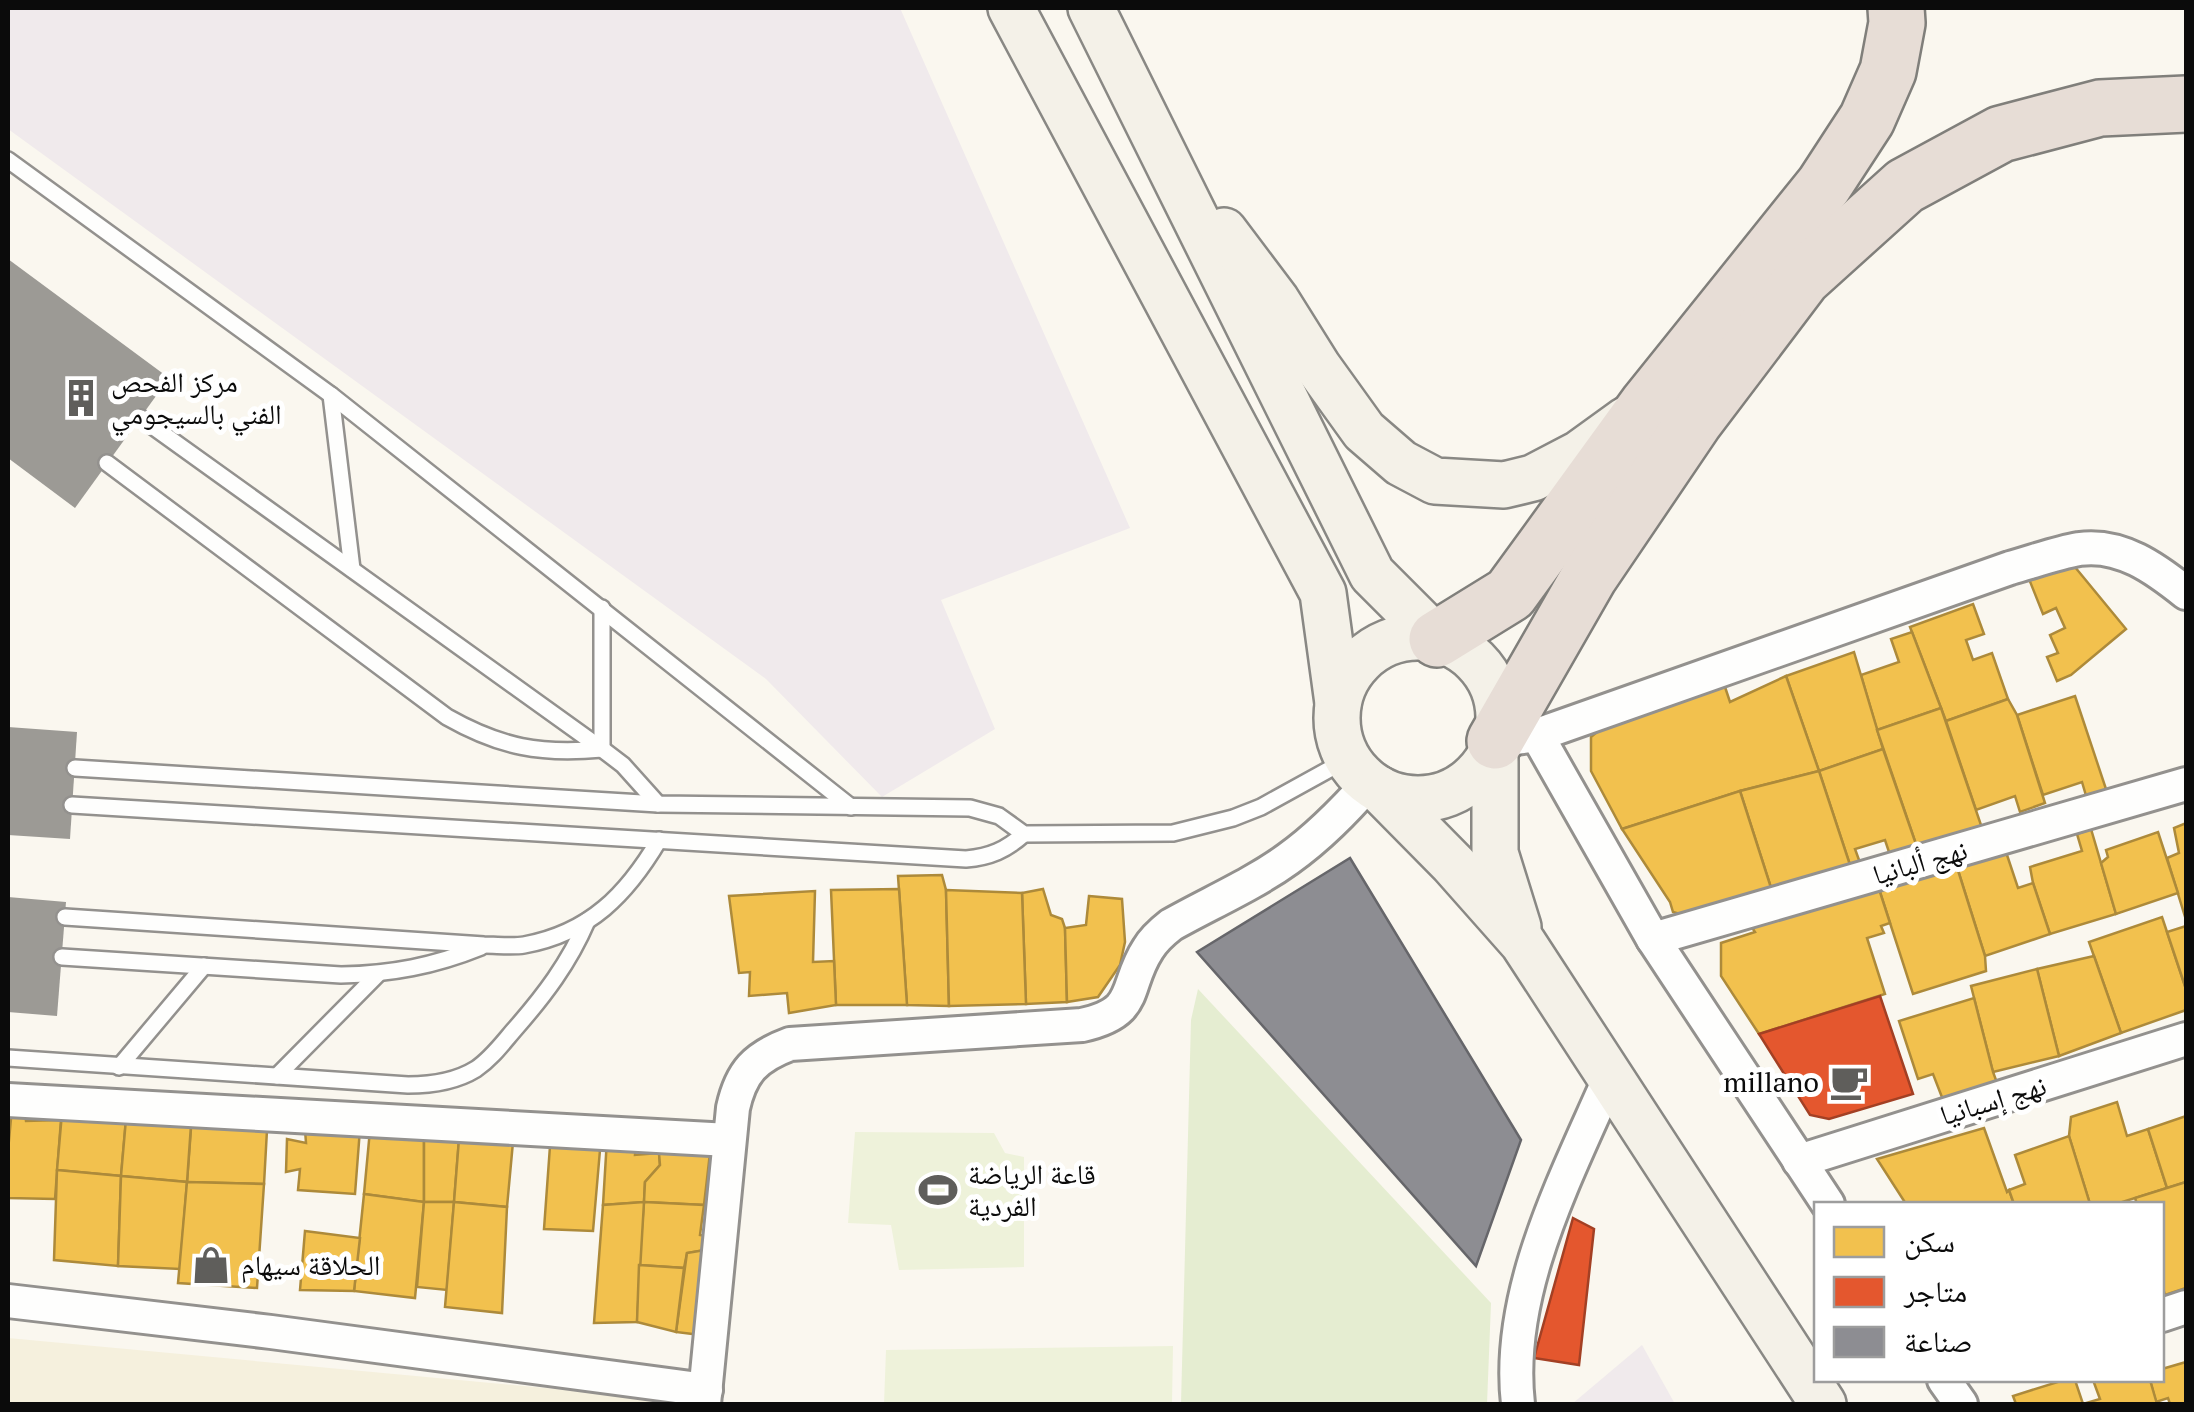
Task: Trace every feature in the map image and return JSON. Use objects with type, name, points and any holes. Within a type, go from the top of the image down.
[{"type":"highway","points":[[1437,638],[1510,594],[1648,404],[1824,185],[1867,118],[1888,71],[1896,8]]},
{"type":"highway","points":[[1516,738],[1589,578],[1694,422],[1802,278],[1905,186],[2001,134],[2100,108],[2186,104]]},
{"type":"main road","points":[[1011,8],[1323,593],[1338,703]]},
{"type":"main road","points":[[1090,8],[1372,574],[1437,638]]},
{"type":"main road","points":[[1159,146],[1276,300],[1318,368],[1364,431],[1401,464],[1435,480],[1504,485],[1533,478],[1579,454],[1648,404]]},
{"type":"main road","points":[[1522,943],[1495,853],[1516,738],[1498,715],[1494,690],[1481,666],[1461,648],[1437,638],[1411,637],[1385,643],[1363,658],[1346,679],[1336,723],[1340,742],[1366,777],[1453,864],[1522,943],[1824,1404]]},
{"type":"main road","points":[[1366,777],[1402,798],[1449,792],[1469,780],[1516,738]]},
{"type":"street","points":[[1827,1202],[1516,738],[2010,568],[2081,548],[2113,550],[2154,568],[2186,593]]},
{"type":"street","points":[[8,1301],[272,1332],[705,1397],[729,1140],[738,1085],[751,1066],[769,1052],[790,1044],[1100,1021],[1117,1011],[1129,996],[1141,962],[1159,935],[1290,858],[1318,835],[1366,777]]},
{"type":"street","name":"نهج ألبانيا","points":[[1653,940],[2186,784]]},
{"type":"street","name":"نهج إسبانيا","points":[[1800,1161],[2186,1040]]},
{"type":"street","points":[[1518,1404],[1517,1339],[1526,1294],[1548,1223],[1610,1077]]},
{"type":"street","points":[[8,1100],[729,1140]]},
{"type":"lane","points":[[8,160],[331,395],[851,806]]},
{"type":"lane","points":[[331,395],[352,570]]},
{"type":"lane","points":[[141,418],[602,749],[632,774],[658,804]]},
{"type":"lane","points":[[107,463],[446,716],[474,732],[538,751],[602,749]]},
{"type":"lane","points":[[602,608],[602,749]]},
{"type":"lane","points":[[75,768],[658,804],[970,808],[999,816],[1024,834],[1143,834],[1203,827],[1366,777]]},
{"type":"lane","points":[[566,834],[568,799]]},
{"type":"lane","points":[[72,806],[966,859],[998,853],[1024,834]]},
{"type":"lane","points":[[65,917],[522,946],[587,921],[617,899],[658,840]]},
{"type":"lane","points":[[8,1058],[432,1084],[454,1080],[492,1055],[550,988],[587,921]]},
{"type":"lane","points":[[62,957],[378,974],[414,969],[484,945]]},
{"type":"lane","points":[[119,1066],[204,966]]},
{"type":"lane","points":[[278,1076],[378,974]]},
{"type":"shaded area","points":[[8,8],[900,8],[1130,528],[941,600],[995,729],[882,797],[766,679],[8,129]]},
{"type":"shaded area","points":[[8,1338],[717,1404],[8,1404]]},
{"type":"shaded area","points":[[1642,1345],[1675,1404],[1572,1404]]},
{"type":"green space","points":[[1198,989],[1491,1303],[1487,1404],[1181,1404],[1191,1020]]},
{"type":"green space","name":"قاعة الرياضة الفردية","points":[[855,1132],[994,1133],[1005,1153],[1024,1157],[1024,1267],[899,1270],[891,1225],[848,1223]]},
{"type":"green space","points":[[1173,1346],[1172,1404],[884,1404],[886,1350]]},
{"type":"building: سكن","points":[[2070,561],[2126,629],[2071,675],[2057,681],[2047,657],[2058,653],[2050,635],[2065,628],[2056,608],[2043,614],[2029,579]]},
{"type":"building: سكن","points":[[1973,604],[1984,634],[1966,640],[1973,660],[1992,653],[2008,699],[1946,721],[1910,627]]},
{"type":"building: سكن","points":[[1912,632],[1941,708],[1877,730],[1861,675],[1899,662],[1891,639]]},
{"type":"building: سكن","points":[[1854,652],[1883,749],[1819,771],[1786,676]]},
{"type":"building: سكن","points":[[1721,675],[1730,702],[1786,676],[1819,771],[1740,791],[1622,829],[1591,771],[1591,737],[1611,720]]},
{"type":"building: سكن","points":[[2075,696],[2107,792],[2087,799],[2082,782],[2043,795],[2017,715]]},
{"type":"building: سكن","points":[[2008,699],[2017,715],[2045,803],[2020,812],[2015,796],[1976,810],[1946,721]]},
{"type":"building: سكن","points":[[1941,708],[1982,828],[1918,850],[1877,730]]},
{"type":"building: سكن","points":[[1883,749],[1918,850],[1891,858],[1885,840],[1855,849],[1863,871],[1853,874],[1819,771]]},
{"type":"building: سكن","points":[[1819,771],[1853,874],[1773,894],[1740,791]]},
{"type":"building: سكن","points":[[1740,791],[1773,894],[1694,918],[1673,912],[1622,829]]},
{"type":"building: سكن","points":[[2186,823],[2186,920],[2167,858],[2179,853],[2174,828]]},
{"type":"building: سكن","points":[[2091,829],[2116,914],[2050,934],[2030,867],[2082,851],[2077,834]]},
{"type":"building: سكن","points":[[2158,832],[2178,893],[2116,914],[2101,863],[2108,857],[2106,850]]},
{"type":"building: سكن","points":[[2005,849],[2018,888],[2033,883],[2050,934],[1985,956],[1956,864]]},
{"type":"building: سكن","points":[[1956,864],[1985,956],[1986,971],[1913,994],[1879,889]]},
{"type":"building: سكن","points":[[942,875],[946,890],[949,1006],[907,1005],[898,876]]},
{"type":"building: سكن","points":[[899,889],[907,1005],[836,1005],[831,890]]},
{"type":"building: سكن","points":[[1043,889],[1051,915],[1062,919],[1065,928],[1067,1002],[1026,1004],[1022,893]]},
{"type":"building: سكن","points":[[1879,889],[1890,923],[1881,926],[1884,933],[1867,938],[1885,994],[1759,1034],[1721,976],[1721,943],[1755,932],[1747,920]]},
{"type":"building: سكن","points":[[946,890],[1022,893],[1026,1004],[949,1006]]},
{"type":"building: سكن","points":[[815,891],[813,962],[834,961],[836,1005],[789,1013],[787,993],[749,996],[750,972],[739,973],[729,896]]},
{"type":"building: سكن","points":[[1089,896],[1122,899],[1125,942],[1120,965],[1098,997],[1067,1002],[1065,928],[1086,925]]},
{"type":"building: سكن","points":[[2162,917],[2186,989],[2186,1010],[2121,1033],[2089,942]]},
{"type":"building: سكن","points":[[2186,926],[2186,989],[2167,932]]},
{"type":"building: سكن","points":[[2094,956],[2121,1033],[2059,1056],[2037,969]]},
{"type":"building: سكن","points":[[2037,969],[2059,1056],[1993,1072],[1971,986]]},
{"type":"building: سكن","points":[[1974,998],[2000,1091],[1945,1105],[1933,1074],[1918,1079],[1899,1021]]},
{"type":"building: سكن","points":[[2117,1102],[2127,1136],[2148,1129],[2167,1188],[2122,1202],[2089,1202],[2069,1136],[2071,1117]]},
{"type":"building: سكن","points":[[24,1107],[26,1121],[61,1120],[55,1199],[8,1198],[12,1108]]},
{"type":"building: سكن","points":[[62,1113],[126,1119],[121,1176],[57,1170]]},
{"type":"building: سكن","points":[[192,1115],[267,1130],[264,1184],[187,1182]]},
{"type":"building: سكن","points":[[2186,1116],[2186,1182],[2167,1188],[2148,1129]]},
{"type":"building: سكن","points":[[126,1119],[191,1125],[187,1182],[121,1176]]},
{"type":"building: سكن","points":[[1984,1128],[2013,1202],[1905,1202],[1877,1159]]},
{"type":"building: سكن","points":[[360,1129],[355,1194],[298,1190],[300,1169],[286,1172],[287,1139],[306,1143],[305,1130]]},
{"type":"building: سكن","points":[[370,1130],[424,1133],[424,1202],[364,1194]]},
{"type":"building: سكن","points":[[424,1133],[459,1139],[454,1202],[424,1202]]},
{"type":"building: سكن","points":[[2069,1136],[2089,1202],[2013,1202],[2009,1190],[2025,1184],[2015,1155]]},
{"type":"building: سكن","points":[[459,1139],[513,1142],[507,1207],[454,1202]]},
{"type":"building: سكن","points":[[607,1139],[636,1143],[635,1155],[659,1153],[660,1165],[645,1182],[644,1202],[603,1205]]},
{"type":"building: سكن","points":[[550,1146],[600,1150],[593,1231],[544,1229]]},
{"type":"building: سكن","points":[[659,1153],[710,1153],[704,1205],[644,1202],[645,1182],[660,1165]]},
{"type":"building: سكن","points":[[57,1170],[121,1176],[118,1266],[54,1260]]},
{"type":"building: سكن","points":[[121,1176],[187,1182],[180,1269],[118,1266]]},
{"type":"building: سكن","points":[[187,1182],[264,1184],[257,1288],[178,1283]]},
{"type":"building: سكن","points":[[2186,1182],[2186,1288],[2165,1295],[2164,1292],[2164,1202],[2136,1202],[2135,1198]]},
{"type":"building: سكن","points":[[364,1194],[424,1202],[415,1298],[354,1291]]},
{"type":"building: سكن","points":[[424,1202],[454,1202],[447,1290],[417,1287]]},
{"type":"building: سكن","points":[[454,1202],[507,1207],[502,1313],[445,1307]]},
{"type":"building: سكن","points":[[644,1202],[704,1205],[700,1235],[706,1236],[705,1250],[687,1253],[684,1268],[639,1265]]},
{"type":"building: سكن","points":[[644,1202],[637,1322],[594,1323],[603,1205]]},
{"type":"building: سكن","points":[[305,1231],[360,1238],[354,1291],[300,1290]]},
{"type":"building: سكن","points":[[705,1250],[701,1335],[676,1332],[687,1253]]},
{"type":"building: سكن","points":[[639,1265],[684,1268],[676,1332],[637,1322]]},
{"type":"building: سكن","points":[[2186,1362],[2186,1404],[2170,1404],[2168,1398],[2156,1402],[2151,1382],[2164,1382],[2164,1368]]},
{"type":"building: سكن","points":[[2058,1382],[2076,1382],[2083,1404],[2016,1404],[2013,1396]]},
{"type":"building: سكن","points":[[2094,1382],[2151,1382],[2157,1404],[2083,1404],[2100,1399]]},
{"type":"building: متاجر","points":[[1880,996],[1913,1094],[1829,1119],[1810,1115],[1759,1034]]},
{"type":"building: متاجر","points":[[1573,1218],[1594,1229],[1579,1365],[1534,1358]]},
{"type":"building: صناعة","points":[[1350,858],[1521,1140],[1476,1266],[1197,952]]},
{"type":"building: أخرى","name":"مركز الفحص الفني بالسيجومي","points":[[8,259],[169,378],[75,508],[8,458]]},
{"type":"building: أخرى","points":[[8,727],[77,732],[70,839],[8,835]]},
{"type":"building: أخرى","points":[[8,897],[66,902],[57,1016],[8,1012]]},
{"type":"place","name":"مركز الفحص الفني بالسيجومي","points":[[81,398]]},
{"type":"place","name":"millano","points":[[1849,1082]]},
{"type":"place","name":"قاعة الرياضة الفردية","points":[[938,1190]]},
{"type":"place","name":"الحلاقة سيهام","points":[[211,1265]]}]
